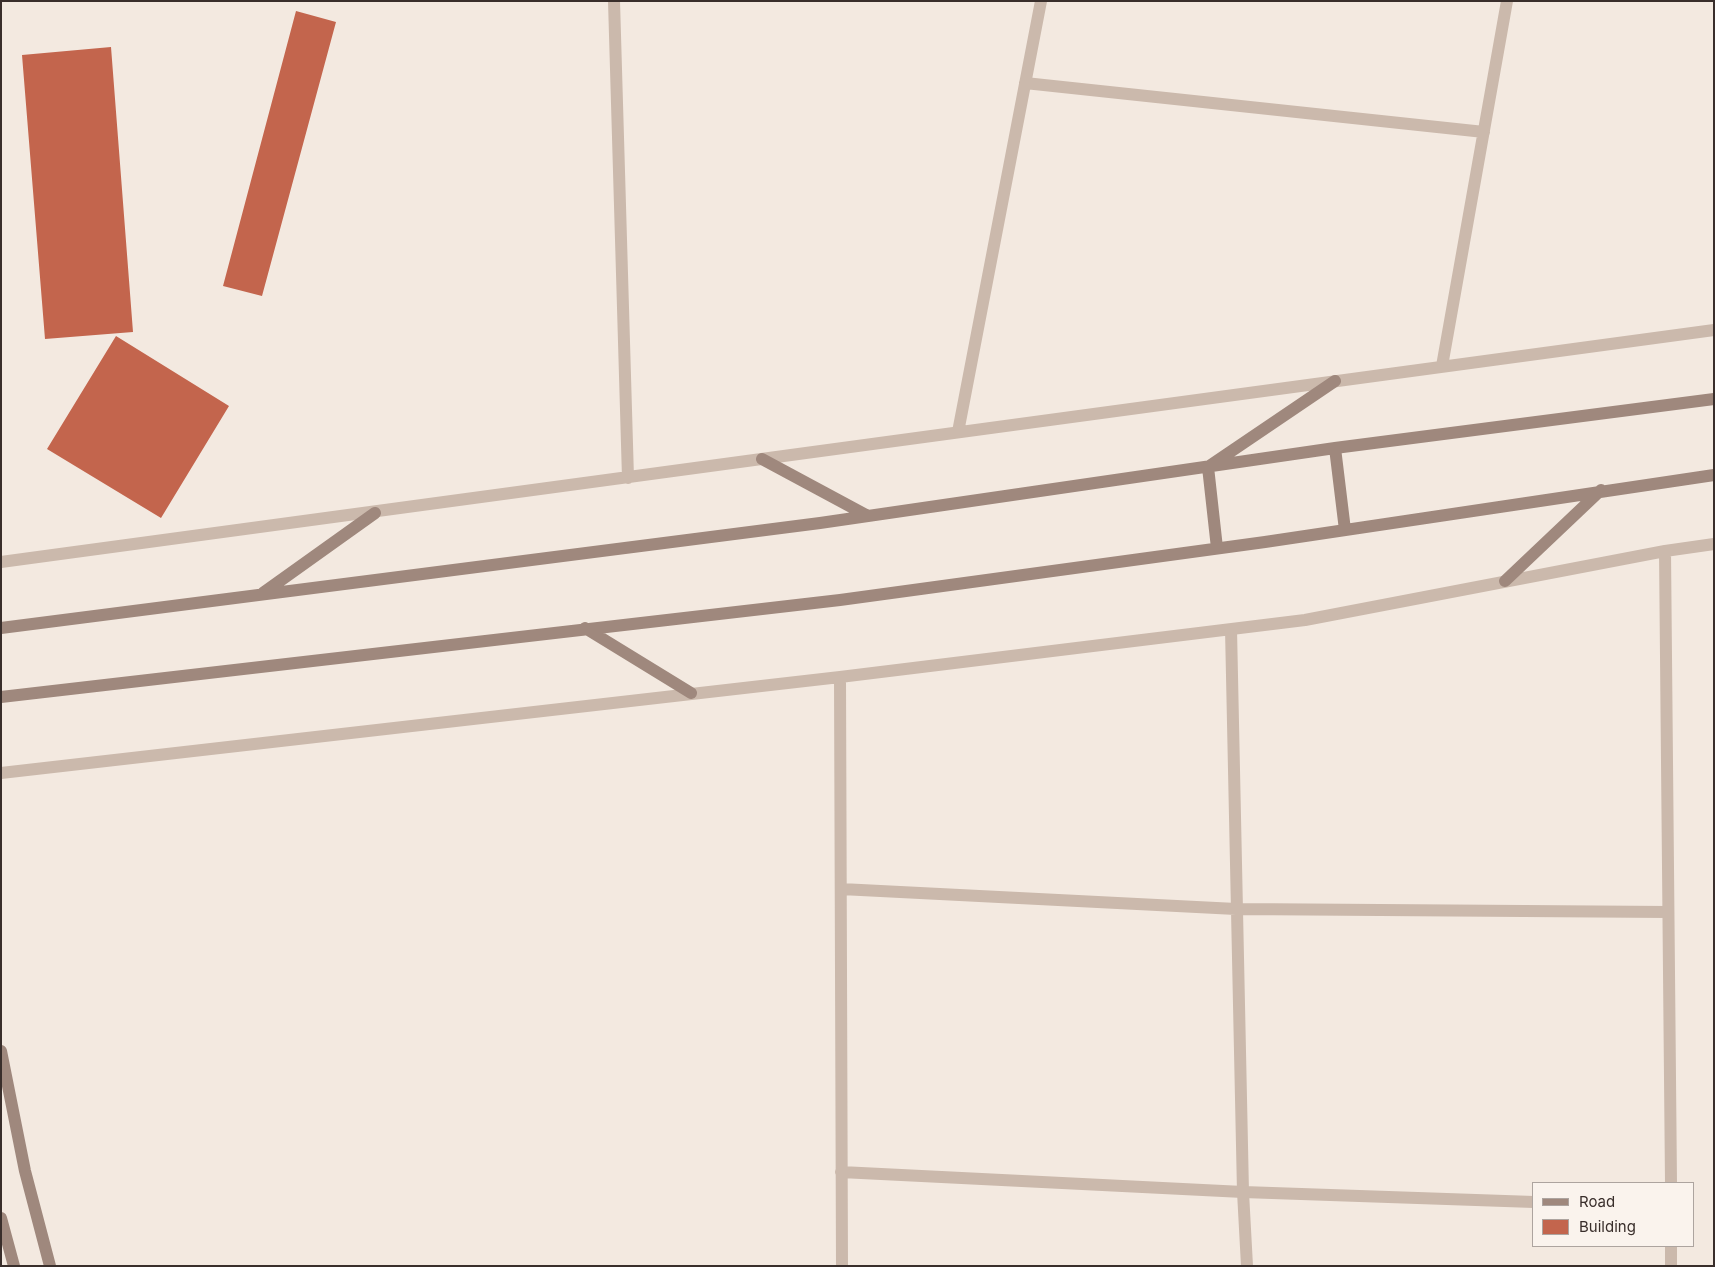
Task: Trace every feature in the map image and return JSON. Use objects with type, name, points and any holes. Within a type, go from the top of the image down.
[{"type":"main road","points":[[1208,466],[1335,381]]},
{"type":"main road","points":[[1,628],[868,516],[1335,448],[1714,399]]},
{"type":"main road","points":[[1335,448],[1345,530]]},
{"type":"main road","points":[[762,459],[868,516]]},
{"type":"main road","points":[[1208,466],[1218,548]]},
{"type":"main road","points":[[1,697],[840,600],[1345,530],[1601,490],[1714,475]]},
{"type":"main road","points":[[1505,581],[1601,490]]},
{"type":"main road","points":[[260,594],[375,512]]},
{"type":"main road","points":[[585,628],[691,693]]},
{"type":"main road","points":[[1,1051],[25,1171],[50,1266]]},
{"type":"main road","points":[[1,1218],[14,1266]]},
{"type":"street","points":[[614,1],[628,478]]},
{"type":"street","points":[[958,432],[1041,1]]},
{"type":"street","points":[[1442,366],[1507,1]]},
{"type":"street","points":[[1025,83],[1484,132]]},
{"type":"street","points":[[1,562],[1714,330]]},
{"type":"street","points":[[1,773],[691,693],[840,678],[1305,620],[1665,551],[1714,544]]},
{"type":"street","points":[[1665,551],[1671,1182]]},
{"type":"street","points":[[1231,629],[1243,1192],[1247,1266]]},
{"type":"street","points":[[840,678],[842,1266]]},
{"type":"street","points":[[841,888],[1236,910],[1668,912]]},
{"type":"street","points":[[841,1172],[1243,1192],[1532,1202]]},
{"type":"street","points":[[1671,1247],[1671,1266]]},
{"type":"building","points":[[296,11],[336,22],[262,296],[223,286]]},
{"type":"building","points":[[111,47],[133,332],[45,339],[22,55]]},
{"type":"building","points":[[116,336],[229,406],[161,518],[47,449]]}]
